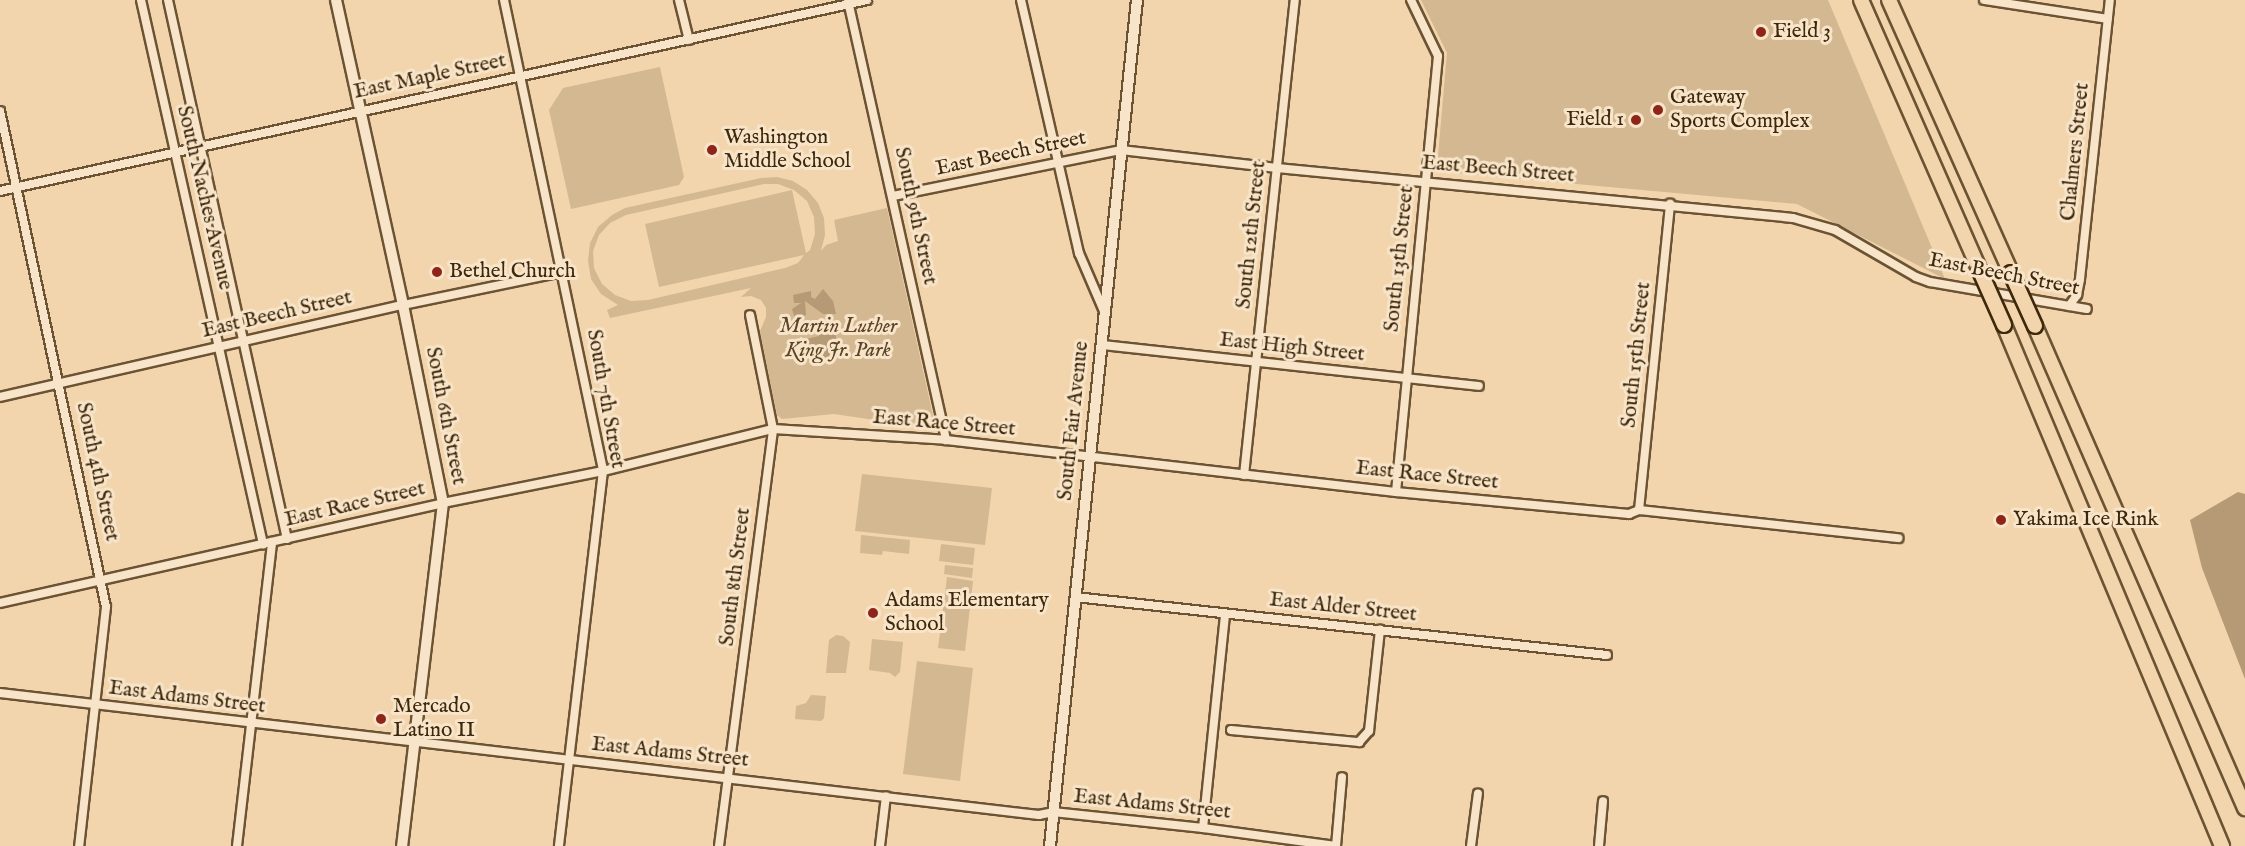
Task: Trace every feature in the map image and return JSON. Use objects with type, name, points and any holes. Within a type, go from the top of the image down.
[{"type":"highway","points":[[1861,0],[2004,325],[2222,846]]},
{"type":"highway","points":[[1889,0],[2035,326],[2245,808]]},
{"type":"street","name":"South Naches Avenue","points":[[141,0],[262,544]]},
{"type":"street","name":"South Naches Avenue","points":[[168,0],[287,539]]},
{"type":"street","name":"South 6th Street","points":[[336,0],[403,305],[443,503],[402,846]]},
{"type":"street","name":"South 7th Street","points":[[504,0],[603,471],[559,846]]},
{"type":"street","points":[[679,0],[688,40]]},
{"type":"street","name":"East Maple Street","points":[[0,191],[176,153],[361,109],[521,77],[848,2],[867,0]]},
{"type":"street","points":[[1021,0],[1079,253],[1105,312]]},
{"type":"street","name":"South Fair Avenue","points":[[1050,846],[1088,458],[1102,345],[1137,0]]},
{"type":"street","name":"South 12th Street","points":[[1244,475],[1295,0]]},
{"type":"street","name":"South 13th Street","points":[[1396,492],[1438,56],[1411,0]]},
{"type":"street","points":[[1984,0],[2108,19]]},
{"type":"street","name":"Chalmers Street","points":[[2069,306],[2077,295],[2080,279],[2110,0]]},
{"type":"street","name":"South 9th Street","points":[[848,2],[946,440]]},
{"type":"street","name":"South 4th Street","points":[[0,111],[102,579],[106,607],[79,846]]},
{"type":"street","name":"East Beech Street","points":[[893,196],[1121,150],[1277,168],[1670,204],[1811,221],[1835,230],[1916,277],[1930,282],[2087,309]]},
{"type":"street","name":"South 15th Street","points":[[1639,510],[1670,204]]},
{"type":"street","name":"East Beech Street","points":[[0,397],[403,305],[562,272]]},
{"type":"street","name":"South 8th Street","points":[[719,846],[773,429],[750,315]]},
{"type":"street","name":"East High Street","points":[[1102,345],[1479,386]]},
{"type":"street","name":"East Race Street","points":[[0,603],[443,503],[603,471],[773,429],[946,440],[1396,492],[1629,514],[1639,510],[1898,538]]},
{"type":"street","points":[[237,846],[272,542]]},
{"type":"street","name":"East Alder Street","points":[[1075,597],[1607,655]]},
{"type":"street","points":[[1203,828],[1225,614]]},
{"type":"street","points":[[1231,730],[1359,742],[1369,731],[1380,630]]},
{"type":"street","name":"East Adams Street","points":[[0,693],[1039,815],[1053,812],[1203,828],[1336,846]]},
{"type":"street","points":[[1336,846],[1342,777]]},
{"type":"street","points":[[1471,846],[1478,793]]},
{"type":"street","points":[[880,846],[886,796]]},
{"type":"street","points":[[1599,846],[1603,801]]},
{"type":"green space","name":"Gateway Sports Complex","points":[[1421,0],[1828,0],[1945,279],[1797,204],[1445,172],[1437,167],[1447,53]]},
{"type":"green space","points":[[660,67],[684,177],[679,185],[571,209],[549,110],[563,88]]},
{"type":"green space","name":"Martin Luther King Jr. Park","points":[[777,177],[793,181],[807,190],[818,203],[824,218],[825,235],[821,251],[826,245],[838,241],[834,220],[887,208],[934,420],[930,425],[922,427],[834,414],[782,419],[777,415],[760,331],[766,317],[766,308],[761,300],[751,296],[741,297],[751,288],[610,318],[607,310],[618,305],[601,294],[591,279],[588,261],[590,243],[598,227],[625,208],[761,178]],"holes":[[[764,184],[778,184],[794,190],[807,201],[814,217],[815,234],[810,250],[806,253],[792,190],[645,224],[659,287],[804,255],[798,263],[648,300],[631,301],[615,295],[602,284],[594,268],[593,251],[599,235],[610,223],[626,215]]]},
{"type":"green space","points":[[862,474],[992,488],[985,545],[855,531]]},
{"type":"green space","points":[[861,535],[910,540],[909,554],[883,551],[882,555],[860,553]]},
{"type":"green space","points":[[941,544],[975,548],[973,565],[939,561]]},
{"type":"green space","points":[[945,565],[973,568],[972,578],[944,574]]},
{"type":"green space","points":[[947,577],[973,581],[965,651],[938,648]]},
{"type":"green space","points":[[836,635],[843,636],[850,642],[846,673],[826,673],[829,640]]},
{"type":"green space","points":[[872,639],[903,642],[900,672],[895,677],[890,673],[869,670]]},
{"type":"green space","points":[[917,661],[973,668],[960,781],[903,774]]},
{"type":"green space","points":[[811,695],[826,696],[824,718],[821,721],[795,719],[796,706],[806,703]]},
{"type":"shaded area","points":[[823,289],[833,301],[836,314],[823,314],[805,301],[806,315],[801,318],[794,316],[792,309],[801,303],[794,303],[793,295],[811,291],[811,297],[815,299]]},
{"type":"shaded area","points":[[824,327],[830,328],[836,336],[836,347],[830,349],[831,357],[821,359],[818,351],[813,352],[814,357],[806,359],[802,340],[819,336],[820,330]]},
{"type":"shaded area","points":[[2238,492],[2245,494],[2245,679],[2202,568],[2190,520]]},
{"type":"place","name":"Field 3","points":[[1761,32]]},
{"type":"place","name":"Gateway Sports Complex","points":[[1658,110]]},
{"type":"place","name":"Field 1","points":[[1636,120]]},
{"type":"place","name":"Washington Middle School","points":[[712,150]]},
{"type":"place","name":"Bethel Church","points":[[437,272]]},
{"type":"place","name":"Yakima Ice Rink","points":[[2001,520]]},
{"type":"place","name":"Adams Elementary School","points":[[873,613]]},
{"type":"place","name":"Mercado Latino II","points":[[381,719]]}]
